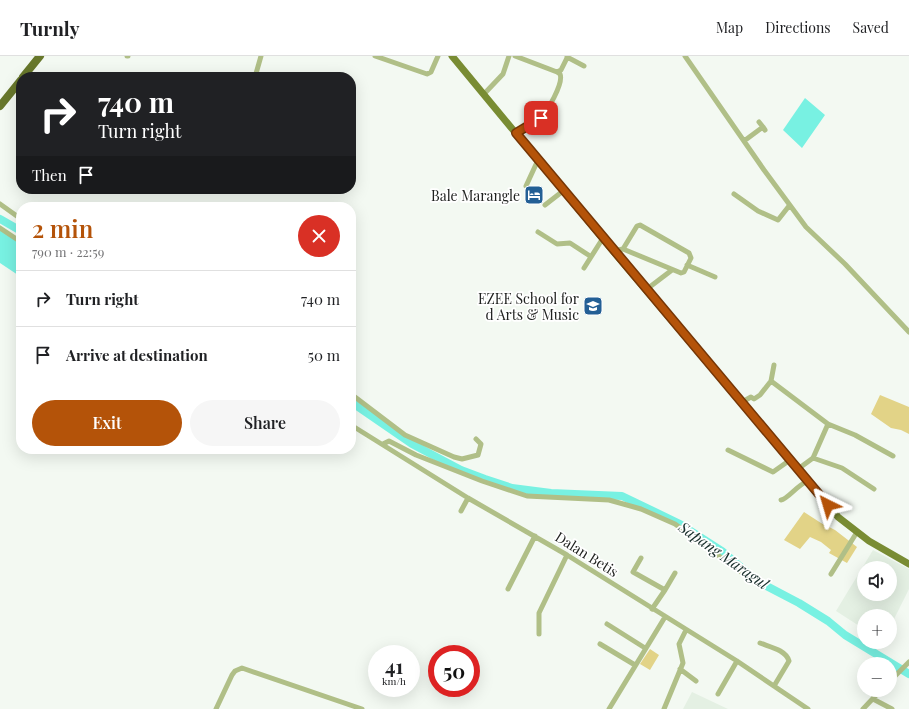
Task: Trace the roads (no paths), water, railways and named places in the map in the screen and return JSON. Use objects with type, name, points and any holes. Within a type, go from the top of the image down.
[{"type":"highway","points":[[27,72],[40,56]]},
{"type":"highway","points":[[0,106],[16,86]]},
{"type":"main road","points":[[452,56],[613,251],[647,289],[838,517],[883,550],[909,564]]},
{"type":"street","points":[[256,72],[261,56]]},
{"type":"street","points":[[375,56],[427,74],[432,72],[438,56]]},
{"type":"street","points":[[484,94],[503,74],[509,56]]},
{"type":"street","points":[[515,56],[522,57],[557,72],[560,74],[561,80],[548,109],[534,123],[516,133]]},
{"type":"street","points":[[686,56],[789,206],[806,227],[845,264],[909,332]]},
{"type":"street","points":[[557,72],[562,70],[568,57],[584,66]]},
{"type":"street","points":[[744,141],[764,128],[759,122]]},
{"type":"street","points":[[526,186],[538,160]]},
{"type":"street","points":[[545,206],[564,191]]},
{"type":"street","points":[[734,194],[758,211],[778,220],[789,206]]},
{"type":"street","points":[[0,204],[16,215]]},
{"type":"street","points":[[613,251],[623,249],[681,273],[692,255],[642,226],[637,226],[623,249]]},
{"type":"street","points":[[0,228],[16,239]]},
{"type":"street","points":[[538,232],[557,244],[570,243],[590,256]]},
{"type":"street","points":[[584,268],[590,256],[603,238]]},
{"type":"street","points":[[687,265],[715,277]]},
{"type":"street","points":[[647,289],[672,270]]},
{"type":"street","points":[[742,402],[751,397],[754,399],[760,395],[771,381],[774,365]]},
{"type":"street","points":[[771,381],[828,424],[893,456]]},
{"type":"street","points":[[356,398],[405,435],[454,458],[462,459],[478,454],[481,444],[476,440]]},
{"type":"street","points":[[798,468],[813,458],[828,424]]},
{"type":"street","name":"Dalan Betis","points":[[356,428],[468,498],[567,555],[737,661],[808,709]]},
{"type":"street","points":[[383,444],[389,441],[416,455],[482,482],[527,496],[609,500],[641,509],[675,524],[759,585]]},
{"type":"street","points":[[728,450],[774,472],[790,460]]},
{"type":"street","points":[[813,458],[842,468],[874,489]]},
{"type":"street","points":[[781,500],[784,500],[795,487],[808,480]]},
{"type":"street","points":[[461,511],[468,498]]},
{"type":"street","points":[[831,574],[857,532]]},
{"type":"street","points":[[508,589],[535,536]]},
{"type":"street","points":[[539,634],[539,612],[567,555]]},
{"type":"street","points":[[641,558],[633,572],[664,590]]},
{"type":"street","points":[[652,609],[675,573]]},
{"type":"street","points":[[609,709],[665,617]]},
{"type":"street","points":[[607,624],[646,648]]},
{"type":"street","points":[[664,709],[683,660],[680,640],[686,630]]},
{"type":"street","points":[[760,643],[784,653],[788,657],[789,661],[774,686]]},
{"type":"street","points":[[600,644],[635,665]]},
{"type":"street","points":[[718,694],[737,661]]},
{"type":"street","points":[[897,674],[908,664]]},
{"type":"street","points":[[216,709],[235,671],[242,668],[362,709]]},
{"type":"street","points":[[680,669],[696,680]]},
{"type":"street","points":[[863,709],[873,699],[892,709]]},
{"type":"water","points":[[805,98],[825,115],[802,148],[783,130]]},
{"type":"water","points":[[0,230],[16,239],[16,274],[0,263]]},
{"type":"waterway","name":"Sapang Maragul","points":[[0,219],[16,228]]},
{"type":"waterway","name":"Sapang Maragul","points":[[356,405],[412,444],[461,470],[485,479],[512,488],[551,493],[622,496],[680,524],[722,551],[757,581],[799,603],[828,621],[845,635],[909,674]]},
{"type":"place","name":"Bale Marangle","points":[[534,195]]},
{"type":"place","name":"EZEE School for d Arts & Music","points":[[593,306]]}]
